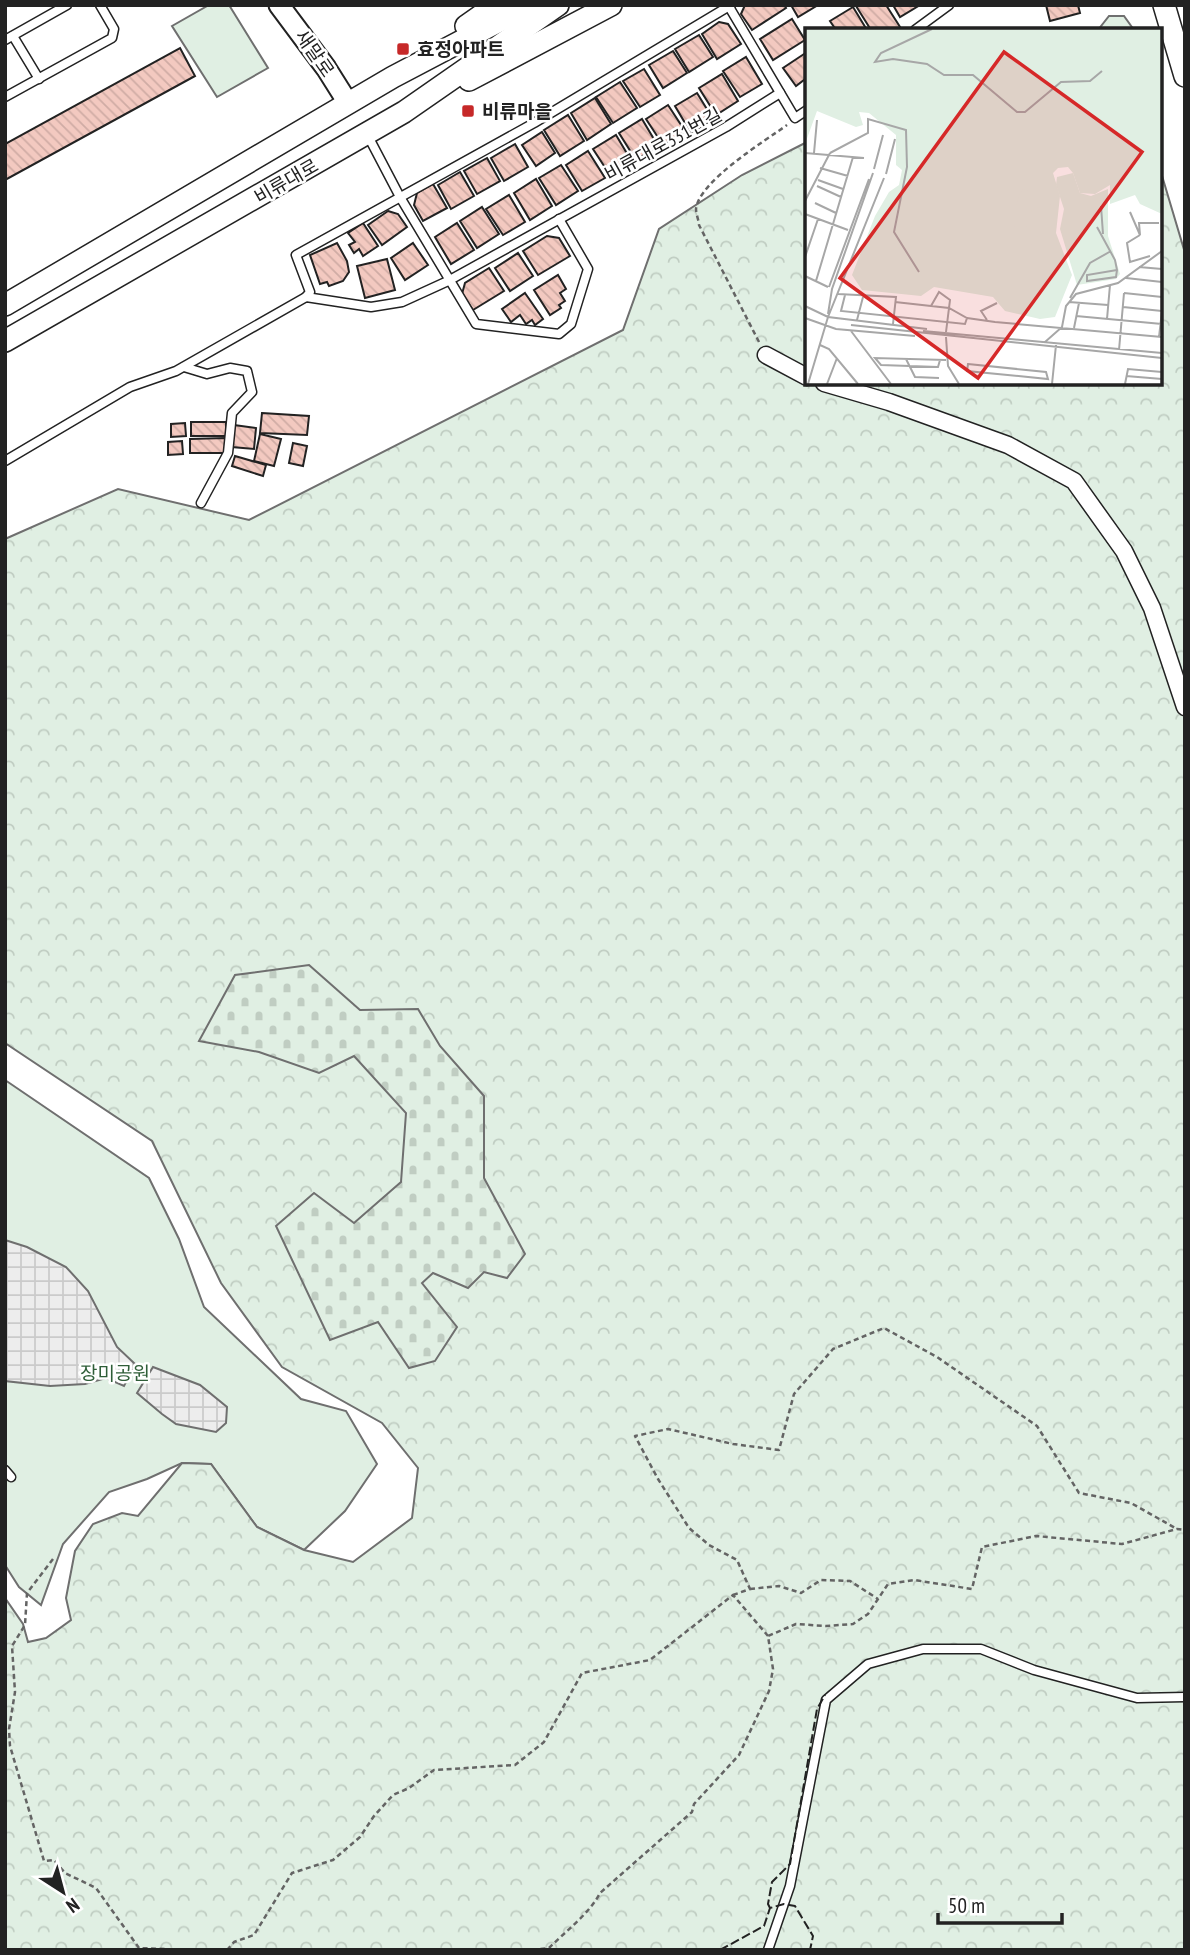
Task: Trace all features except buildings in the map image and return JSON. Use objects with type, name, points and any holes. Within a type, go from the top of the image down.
[{"type":"main road","points":[[393,77],[496,5]]},
{"type":"main road","name":"비류대로","points":[[5,305],[393,77],[530,5]]},
{"type":"main road","name":"비류대로","points":[[5,341],[404,112],[558,5]]},
{"type":"main road","points":[[404,112],[611,5]]},
{"type":"main road","points":[[1164,5],[1185,76]]},
{"type":"street","name":"새말로","points":[[279,5],[326,68],[348,103]]},
{"type":"street","points":[[766,355],[805,376]]},
{"type":"street","points":[[831,385],[889,402],[1008,445],[1074,481],[1130,563],[1152,608],[1185,707]]},
{"type":"lane","points":[[39,79],[9,38],[67,5]]},
{"type":"lane","points":[[5,97],[112,38],[114,29],[100,5]]},
{"type":"lane","points":[[918,28],[948,5]]},
{"type":"lane","points":[[5,461],[130,387],[184,367],[306,297],[310,292],[296,255],[534,122],[729,6],[795,118],[805,111]]},
{"type":"lane","name":"비류대로331번길","points":[[306,297],[371,307],[401,302],[448,281],[726,127],[780,93]]},
{"type":"lane","points":[[367,133],[400,198],[475,324],[559,334],[571,324],[588,269],[559,219]]},
{"type":"lane","points":[[184,367],[207,374],[230,368],[247,371],[252,392],[232,413],[228,453],[201,503]]},
{"type":"lane","points":[[768,1950],[790,1886],[826,1700],[868,1664],[923,1649],[981,1649],[1034,1670],[1137,1698],[1185,1697]]},
{"type":"path","points":[[766,355],[699,225],[696,209],[704,192],[717,177],[795,118]]},
{"type":"path","points":[[750,1589],[737,1560],[709,1545],[689,1528],[635,1436],[668,1429],[733,1444],[779,1450],[794,1394],[833,1349],[884,1328],[937,1357],[1037,1426],[1079,1493],[1131,1503],[1177,1529]]},
{"type":"path","points":[[53,1559],[27,1593],[25,1625],[12,1646],[15,1692],[9,1729],[10,1746],[44,1861],[54,1860],[65,1873],[96,1888],[139,1948],[188,1950]]},
{"type":"path","points":[[227,1950],[234,1941],[254,1935],[292,1873],[333,1860],[360,1838],[374,1816],[393,1795],[409,1788],[434,1770],[516,1765],[544,1742],[582,1673],[650,1660],[733,1595],[750,1589],[779,1586],[801,1593],[821,1580],[850,1581],[878,1599]]},
{"type":"path","points":[[733,1595],[768,1636]]},
{"type":"green space","points":[[209,5],[229,5],[268,68],[217,97],[172,26]]},
{"type":"green space","points":[[1109,16],[1124,16],[1133,28],[1100,28]]},
{"type":"green space","points":[[805,143],[805,385],[1162,385],[1162,176],[1185,253],[1185,1950],[5,1950],[5,1598],[23,1624],[28,1642],[46,1638],[71,1620],[66,1598],[75,1551],[93,1524],[122,1513],[138,1516],[182,1463],[211,1464],[257,1527],[304,1550],[353,1562],[412,1518],[418,1468],[382,1423],[282,1367],[221,1283],[152,1141],[5,1043],[5,539],[118,489],[249,520],[623,330],[659,229],[742,175]]},
{"type":"green space","points":[[309,965],[360,1010],[418,1009],[440,1046],[484,1096],[484,1178],[525,1254],[507,1278],[484,1272],[468,1288],[433,1273],[422,1283],[457,1327],[435,1361],[409,1368],[378,1322],[330,1340],[276,1226],[314,1193],[354,1223],[401,1182],[406,1113],[354,1056],[319,1073],[259,1052],[199,1041],[235,975]]},
{"type":"green space","name":"장미공원","points":[[5,1080],[149,1178],[179,1239],[204,1307],[301,1399],[346,1411],[377,1464],[345,1511],[304,1550],[257,1527],[211,1464],[182,1463],[109,1492],[63,1544],[41,1605],[19,1587],[5,1565]]},
{"type":"shaded area","points":[[5,1240],[27,1247],[66,1267],[88,1291],[117,1347],[135,1364],[124,1386],[106,1378],[85,1384],[50,1386],[5,1381]]},
{"type":"shaded area","points":[[153,1367],[200,1385],[227,1407],[226,1423],[216,1432],[176,1424],[162,1414],[137,1393]]},
{"type":"fence","points":[[770,1908],[768,1904],[772,1882],[790,1864],[817,1709],[825,1695]]},
{"type":"fence","points":[[720,1950],[764,1926],[770,1908],[784,1904],[795,1906],[813,1936],[810,1950]]},
{"type":"place","name":"효정아파트","points":[[403,49]]},
{"type":"place","name":"비류마을","points":[[468,111]]}]
